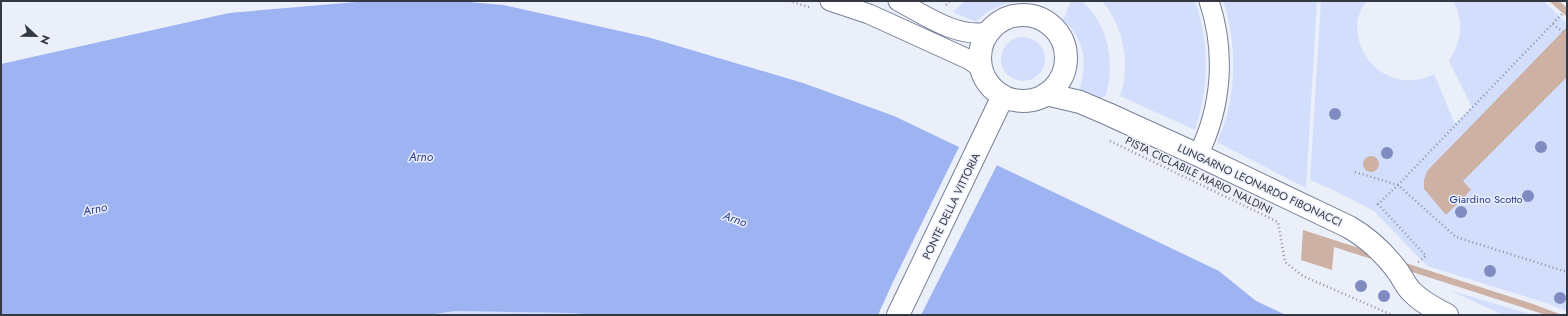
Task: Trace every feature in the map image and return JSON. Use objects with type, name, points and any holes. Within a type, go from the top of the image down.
[{"type":"main road","points":[[1040,9],[1064,45],[1066,55],[1065,65],[1060,79],[1046,94],[1032,100],[1022,101],[1003,96],[986,81],[980,68],[980,51],[987,32],[997,23],[1010,17],[1023,15],[1040,9]]},
{"type":"main road","name":"LUNGARNO LEONARDO FIBONACCI","points":[[1046,94],[1080,102],[1198,155],[1358,232],[1374,246],[1398,272],[1410,290],[1429,305],[1447,315]]},
{"type":"main road","name":"PONTE DELLA VITTORIA","points":[[898,315],[1003,96]]},
{"type":"street","points":[[830,1],[870,14],[970,60],[980,68]]},
{"type":"street","points":[[898,1],[960,32],[974,34],[987,32]]},
{"type":"street","points":[[1198,155],[1213,116],[1219,81],[1219,46],[1209,1]]},
{"type":"path","points":[[789,1],[798,4]]},
{"type":"path","points":[[1426,256],[1378,204],[1398,186],[1562,14]]},
{"type":"path","points":[[1553,24],[1563,32]]},
{"type":"path","name":"PISTA CICLABILE MARIO NALDINI","points":[[1104,139],[1278,222],[1285,262],[1303,276],[1392,315]]},
{"type":"path","points":[[1355,172],[1398,186],[1456,236],[1567,272]]},
{"type":"green space","points":[[965,1],[1024,1],[1004,4],[992,9],[976,22],[953,12]]},
{"type":"green space","points":[[1071,1],[1082,1],[1091,11],[1104,33],[1108,45],[1110,69],[1109,82],[1106,95],[1098,101],[1078,92],[1083,72],[1083,53],[1076,35],[1063,20]]},
{"type":"green space","points":[[1102,1],[1195,1],[1203,33],[1206,65],[1203,97],[1195,130],[1120,96],[1125,71],[1123,46],[1116,22]]},
{"type":"green space","points":[[1223,1],[1317,1],[1306,188],[1217,142],[1224,126],[1232,91],[1233,72],[1231,36]]},
{"type":"green space","name":"Giardino Scotto","points":[[1321,1],[1366,1],[1358,18],[1357,30],[1359,42],[1370,62],[1389,76],[1401,80],[1413,80],[1434,74],[1455,124],[1472,107],[1449,61],[1456,47],[1460,32],[1459,17],[1453,1],[1543,1],[1567,23],[1567,311],[1540,301],[1427,266],[1374,211],[1310,180]]},
{"type":"green space","points":[[1023,37],[1035,41],[1041,47],[1045,59],[1041,71],[1035,77],[1023,81],[1011,77],[1005,71],[1001,59],[1005,47],[1011,41]]},
{"type":"green space","points":[[1449,290],[1529,314],[1532,315],[1503,315]]},
{"type":"green space","points":[[455,311],[573,313],[595,315],[428,315]]},
{"type":"water","name":"Arno","points":[[368,1],[457,1],[503,5],[651,38],[803,83],[894,116],[1219,271],[1256,301],[1286,315],[595,315],[573,313],[455,311],[428,315],[1,315],[1,64],[229,13]]},
{"type":"pier","points":[[960,145],[998,163],[921,315],[878,315],[892,284]]},
{"type":"building","points":[[1549,1],[1559,1],[1567,8],[1567,17]]},
{"type":"building","points":[[1567,27],[1567,77],[1463,181],[1471,190],[1446,215],[1424,189],[1424,180],[1427,171]]},
{"type":"building","points":[[1368,156],[1374,156],[1379,161],[1377,170],[1374,172],[1368,172],[1363,167],[1363,161]]},
{"type":"building","points":[[1303,230],[1533,304],[1562,315],[1546,315],[1334,247],[1332,270],[1301,260]]}]
